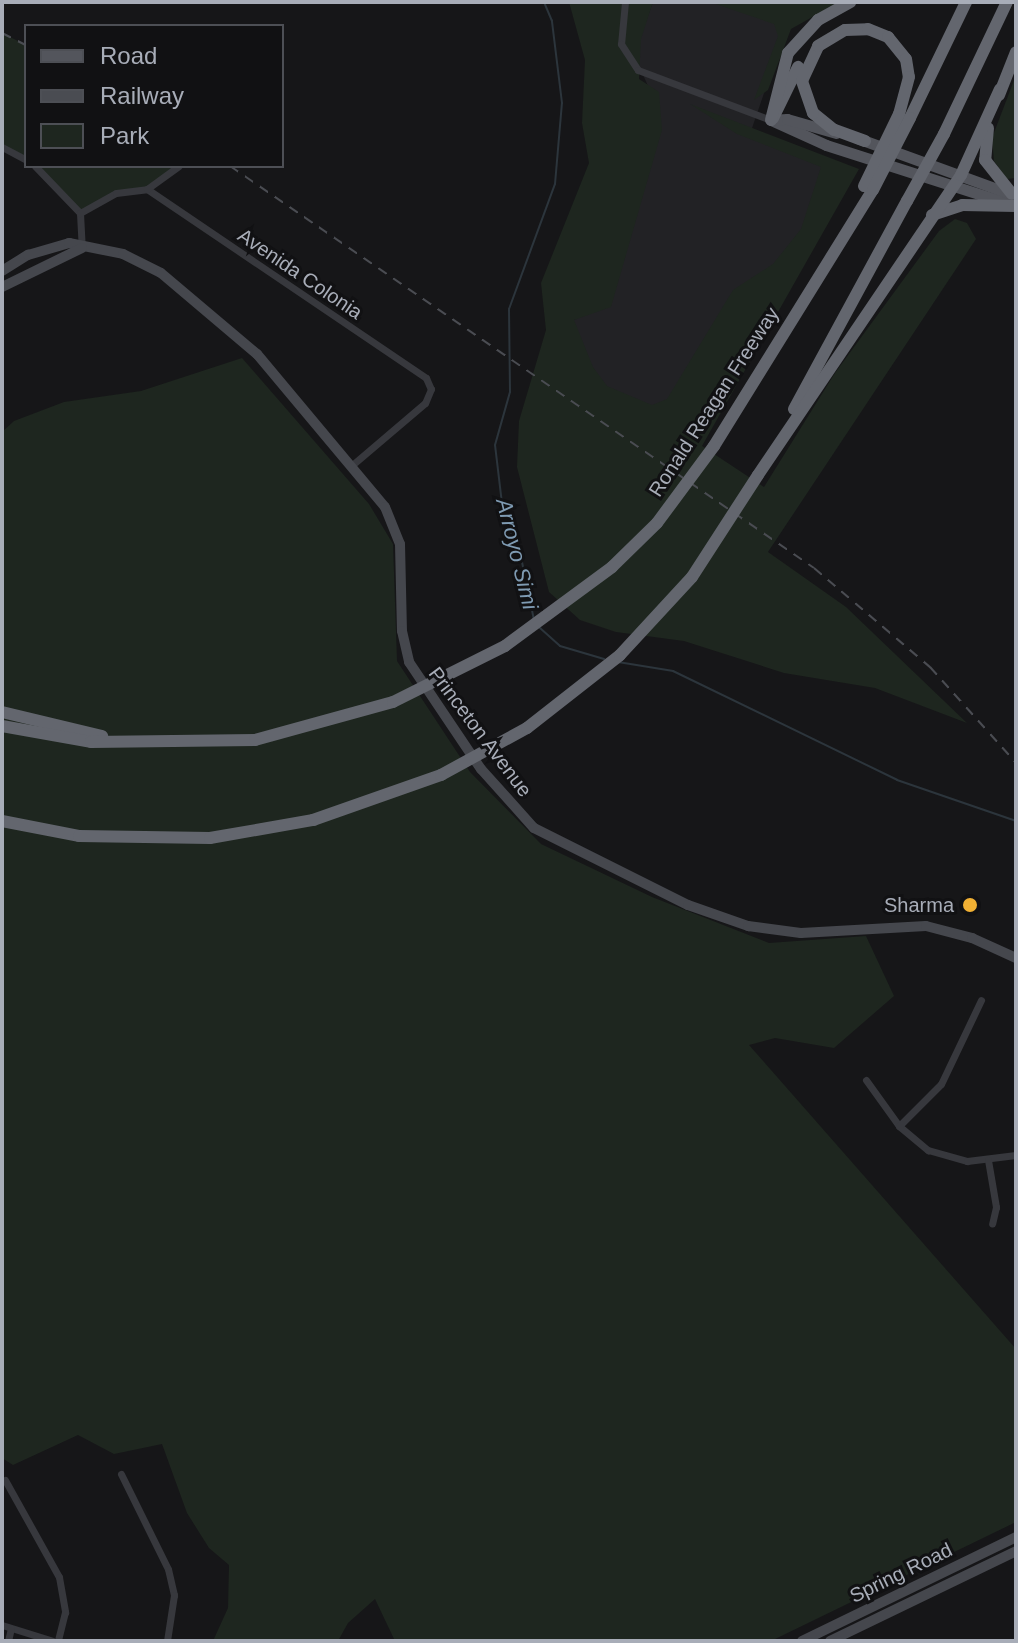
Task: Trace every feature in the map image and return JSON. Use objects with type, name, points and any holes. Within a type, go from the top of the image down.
[{"type":"highway","points":[[771,120],[788,53],[818,20],[850,2]]},
{"type":"highway","points":[[904,116],[966,2]]},
{"type":"highway","points":[[758,475],[944,134],[1007,2]]},
{"type":"highway","points":[[771,120],[800,62],[818,46],[845,30],[868,29],[888,37],[906,59],[909,77],[904,116]]},
{"type":"highway","points":[[818,46],[802,81],[813,113],[834,130],[865,141]]},
{"type":"highway","points":[[6,823],[119,839],[234,835],[359,807],[441,775],[527,728],[620,655],[692,577],[949,187],[961,175],[1016,52]]},
{"type":"highway","points":[[1000,89],[984,145],[985,160],[1015,200]]},
{"type":"highway","name":"Ronald Reagan Freeway","points":[[2,726],[120,743],[255,740],[393,702],[505,646],[578,596],[628,552],[664,514],[714,446],[828,262],[904,116]]},
{"type":"highway","points":[[929,217],[962,205],[1015,200]]},
{"type":"highway","points":[[2,712],[120,743]]},
{"type":"main road","points":[[771,120],[787,119],[865,141],[961,175],[1015,200]]},
{"type":"main road","points":[[771,120],[949,187],[1015,200]]},
{"type":"street","points":[[625,2],[621,44],[638,70],[771,120]]},
{"type":"street","points":[[2,147],[24,159]]},
{"type":"street","points":[[2,287],[82,248],[80,213],[37,168]]},
{"type":"street","points":[[80,213],[116,193],[147,189],[176,168]]},
{"type":"street","name":"Avenida Colonia","points":[[147,189],[421,374],[431,389],[425,403],[351,466]]},
{"type":"street","name":"Princeton Avenue","points":[[2,271],[48,248],[69,243],[123,254],[161,273],[257,354],[351,466],[397,531],[402,631],[416,678],[481,769],[534,828],[688,905],[748,926],[801,933],[926,926],[972,938],[1016,958]]},
{"type":"street","points":[[899,1126],[941,1084],[981,1000]]},
{"type":"street","points":[[866,1080],[899,1126],[934,1153],[967,1161],[1016,1155]]},
{"type":"street","points":[[988,1160],[996,1207],[992,1224]]},
{"type":"street","points":[[121,1474],[168,1569],[174,1595],[167,1641]]},
{"type":"street","points":[[5,1480],[59,1577],[65,1612],[55,1641],[6,1626],[8,1641]]},
{"type":"street","name":"Spring Road","points":[[802,1641],[1016,1537]]},
{"type":"street","name":"Spring Road","points":[[830,1641],[1016,1551]]},
{"type":"shaded area","points":[[653,2],[717,2],[787,26],[750,134],[831,167],[804,235],[656,424],[601,390],[571,321],[606,305],[654,99],[634,55]]},
{"type":"green space","points":[[569,2],[653,2],[641,39],[639,79],[659,92],[662,130],[611,307],[574,320],[593,367],[607,386],[652,405],[667,399],[733,290],[773,264],[801,229],[821,167],[737,134],[690,104],[859,169],[702,446],[764,487],[835,373],[939,231],[955,219],[967,223],[976,239],[768,552],[846,607],[967,723],[875,688],[784,673],[684,641],[616,632],[580,620],[549,592],[517,467],[519,421],[546,330],[541,283],[589,163],[582,123],[585,60]]},
{"type":"green space","points":[[710,2],[839,2],[791,29],[768,90],[754,100],[778,36],[774,24]]},
{"type":"green space","points":[[2,33],[24,44],[24,159],[2,147]]},
{"type":"green space","points":[[1016,75],[1016,178],[1007,179],[994,161],[992,138]]},
{"type":"green space","points":[[37,168],[176,168],[147,189],[129,189],[80,213]]},
{"type":"green space","points":[[242,358],[369,504],[393,544],[397,661],[470,772],[541,844],[652,897],[769,943],[866,936],[894,996],[834,1048],[775,1038],[749,1045],[1016,1349],[1016,1522],[771,1641],[395,1641],[375,1599],[348,1623],[338,1641],[213,1641],[228,1608],[229,1565],[209,1548],[187,1513],[162,1444],[114,1454],[78,1435],[13,1465],[2,1458],[2,432],[14,421],[64,402],[141,391]]},
{"type":"waterway","name":"Arroyo Simi","points":[[534,620],[522,562],[503,512],[495,445],[510,392],[509,309],[555,184],[562,103],[552,21],[544,2]]},
{"type":"waterway","name":"Arroyo Simi","points":[[540,628],[560,646],[604,659]]},
{"type":"waterway","name":"Arroyo Simi","points":[[618,662],[673,671],[897,780],[1016,821]]},
{"type":"railway","points":[[2,33],[24,44]]},
{"type":"railway","points":[[233,168],[814,568],[930,667],[1016,763]]},
{"type":"place","name":"Sharma","points":[[970,905]]}]
